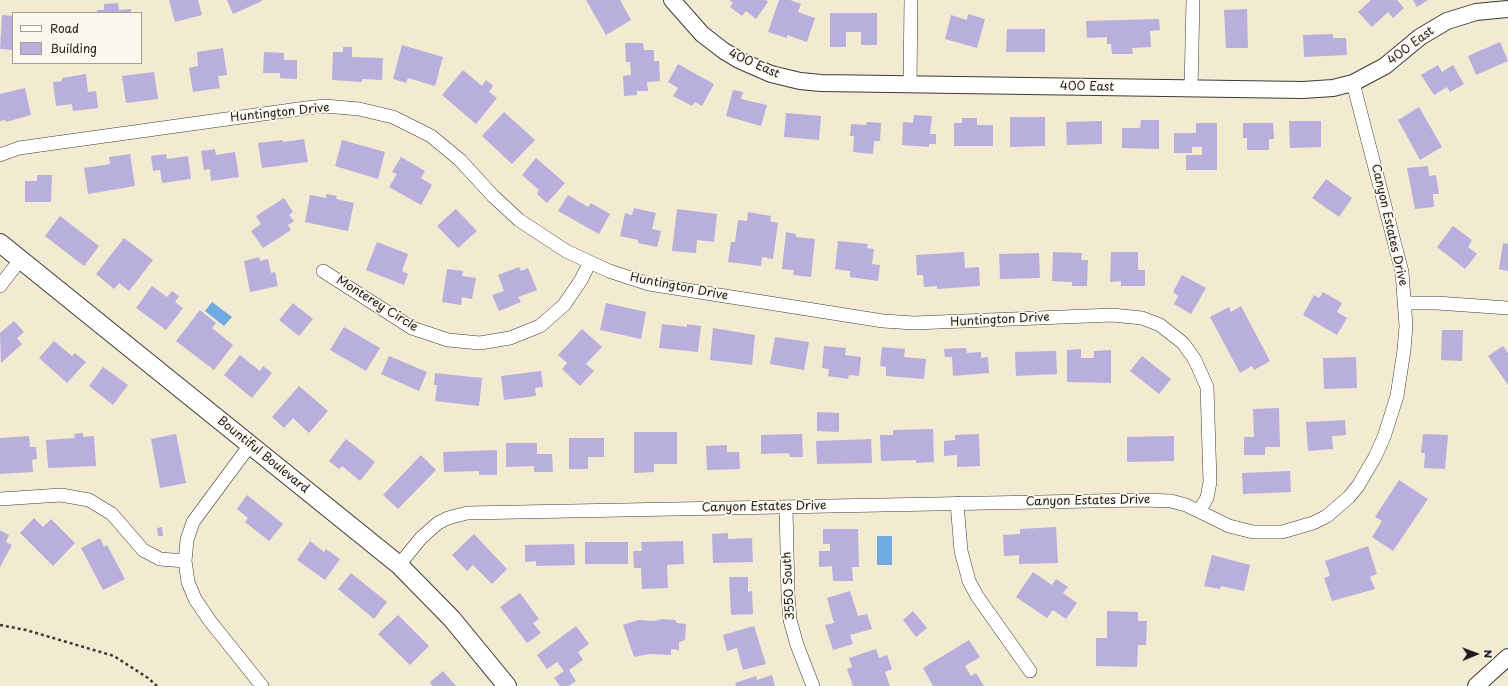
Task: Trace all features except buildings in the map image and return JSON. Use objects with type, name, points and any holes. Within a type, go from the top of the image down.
[{"type":"main road","name":"Bountiful Boulevard","points":[[0,243],[399,565],[452,619],[507,686]]},
{"type":"street","name":"400 East","points":[[672,0],[691,23],[713,43],[739,60],[772,74],[800,81],[821,83],[1191,89],[1316,90],[1353,83],[1385,66],[1420,37],[1441,24],[1476,12],[1508,9]]},
{"type":"street","points":[[910,0],[910,84]]},
{"type":"street","points":[[1191,89],[1193,0]]},
{"type":"street","name":"Canyon Estates Drive","points":[[399,565],[429,530],[438,523],[458,514],[1156,500],[1186,505],[1229,526],[1267,533],[1282,532],[1313,523],[1327,516],[1349,497],[1358,486],[1375,457],[1384,437],[1391,417],[1401,373],[1406,326],[1399,256],[1353,83]]},
{"type":"street","name":"Huntington Drive","points":[[0,155],[19,148],[306,108],[343,107],[364,110],[393,117],[431,136],[460,160],[493,196],[519,220],[549,241],[589,264],[629,278],[669,288],[890,322],[930,324],[1112,315],[1132,316],[1151,321],[1168,330],[1186,347],[1200,368],[1207,387],[1210,482],[1207,498],[1200,511]]},
{"type":"street","points":[[0,286],[20,260]]},
{"type":"street","name":"Monterey Circle","points":[[323,271],[412,328],[448,340],[480,343],[510,338],[540,326],[564,305],[581,280],[589,264]]},
{"type":"street","points":[[1405,304],[1437,303],[1508,308]]},
{"type":"street","points":[[250,445],[193,522],[187,540],[185,561],[188,582],[195,599],[210,621],[262,686]]},
{"type":"street","points":[[0,499],[61,495],[89,500],[112,514],[143,550],[160,559],[185,561]]},
{"type":"street","points":[[957,504],[960,551],[970,581],[977,596],[1030,671]]},
{"type":"street","name":"3550 South","points":[[786,507],[790,620],[797,645],[814,686]]},
{"type":"street","points":[[1476,686],[1508,657]]},
{"type":"path","points":[[0,625],[26,630],[114,656],[148,678],[157,686]]},
{"type":"water","points":[[212,302],[232,317],[224,326],[205,311]]},
{"type":"water","points":[[877,536],[892,536],[892,565],[877,565]]}]
